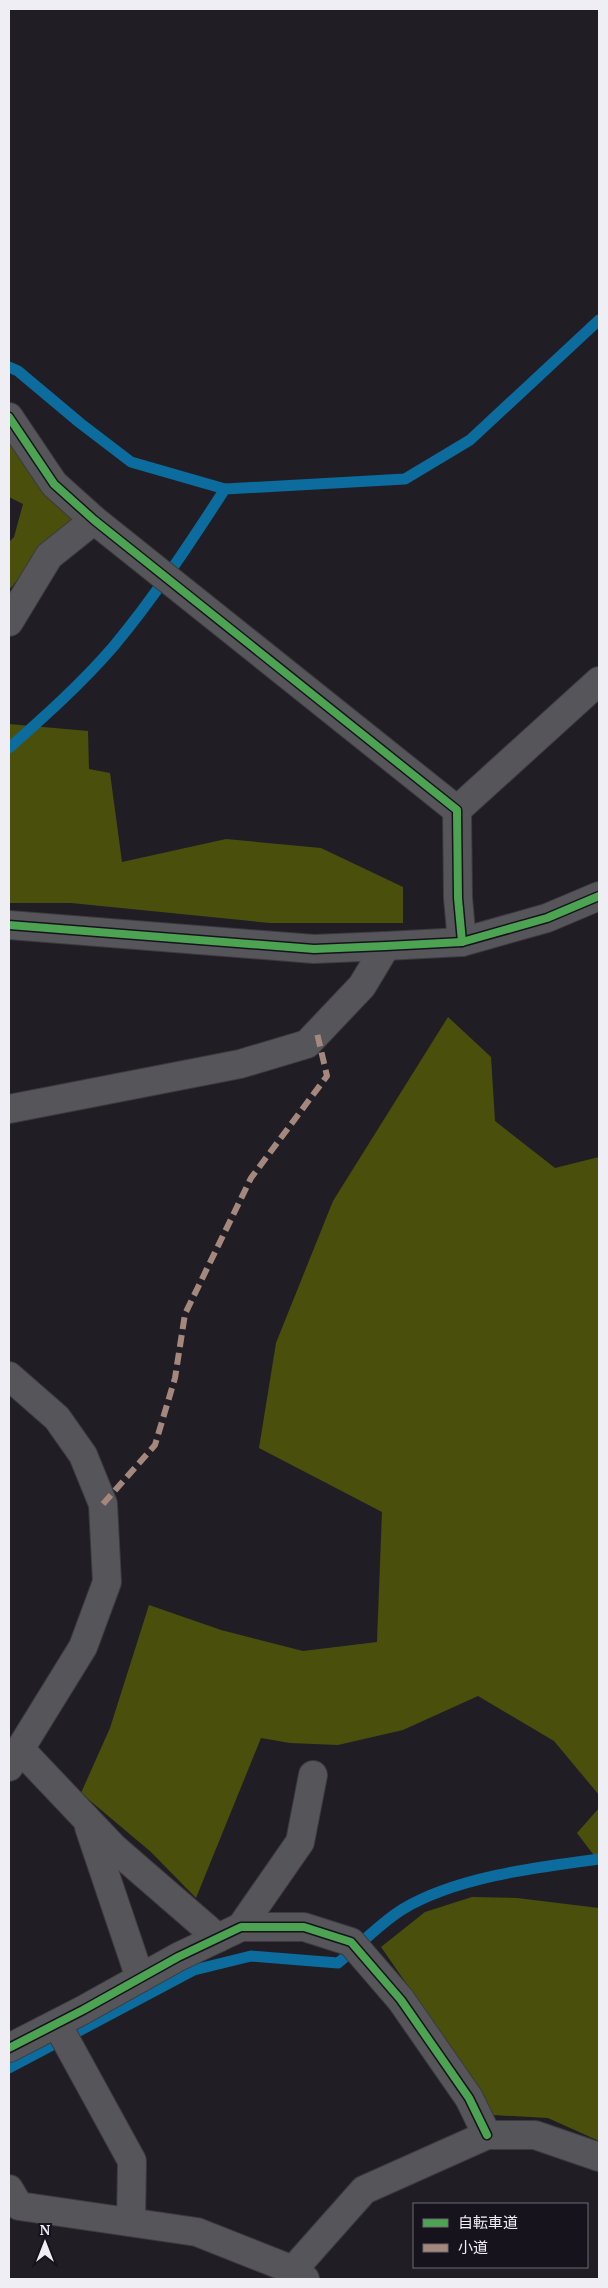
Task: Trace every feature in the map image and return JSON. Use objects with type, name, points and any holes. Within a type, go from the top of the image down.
[{"type":"street","points":[[9,417],[54,484],[94,520],[457,810]]},
{"type":"street","points":[[9,622],[49,556],[94,520]]},
{"type":"street","points":[[462,942],[458,898],[457,810],[599,681]]},
{"type":"street","points":[[9,925],[314,949],[386,946],[462,942],[547,918],[599,896]]},
{"type":"street","points":[[9,1110],[240,1064],[307,1044],[362,986],[386,946]]},
{"type":"street","points":[[9,1376],[56,1418],[83,1455],[103,1504],[107,1582],[84,1647],[14,1758],[86,1819],[113,1847],[229,1932]]},
{"type":"street","points":[[229,1932],[300,1842],[313,1775]]},
{"type":"street","points":[[86,1819],[140,1978]]},
{"type":"street","points":[[9,2048],[57,2025],[140,1978],[229,1932],[304,1927],[350,1942],[372,1967],[400,2000],[469,2098],[487,2135]]},
{"type":"street","points":[[57,2025],[132,2161],[131,2222]]},
{"type":"street","points":[[9,2189],[19,2206],[197,2232],[299,2275],[364,2190],[487,2135],[535,2135],[599,2157]]},
{"type":"shaded area","points":[[9,437],[82,518],[48,540],[11,588],[9,587],[9,542],[14,537],[23,504],[9,497]]},
{"type":"shaded area","points":[[9,724],[88,731],[89,769],[110,773],[122,862],[226,839],[321,848],[403,887],[403,923],[270,923],[71,903],[9,903]]},
{"type":"shaded area","points":[[448,1017],[491,1057],[495,1121],[555,1168],[599,1157],[599,1795],[554,1741],[478,1696],[403,1730],[338,1745],[290,1743],[261,1738],[196,1898],[151,1852],[81,1793],[110,1728],[149,1605],[221,1630],[303,1651],[377,1642],[382,1512],[259,1448],[276,1343],[333,1201]]},
{"type":"shaded area","points":[[599,1808],[599,1862],[577,1833]]},
{"type":"shaded area","points":[[472,1897],[517,1898],[599,1908],[599,2141],[548,2118],[493,2115],[449,2045],[381,1947],[425,1912]]},
{"type":"waterway","points":[[9,748],[76,687],[113,647],[157,590],[225,489],[405,479],[470,440],[599,320]]},
{"type":"waterway","points":[[9,367],[18,371],[80,423],[131,462],[225,489]]},
{"type":"waterway","points":[[9,2068],[194,1970],[251,1956],[338,1963],[386,1921],[424,1898],[472,1881],[498,1875],[599,1859]]},
{"type":"marked path","points":[[103,1504],[155,1445],[175,1378],[185,1314],[251,1178],[327,1076],[317,1033]]},
{"type":"cycle path","points":[[9,417],[54,484],[94,520],[457,810],[458,898],[462,942]]},
{"type":"cycle path","points":[[9,925],[314,949],[386,946],[462,942],[547,918],[599,896]]},
{"type":"cycle path","points":[[9,2048],[83,2010],[178,1957],[241,1927],[304,1927],[351,1942],[401,2000],[469,2098],[487,2135]]}]
